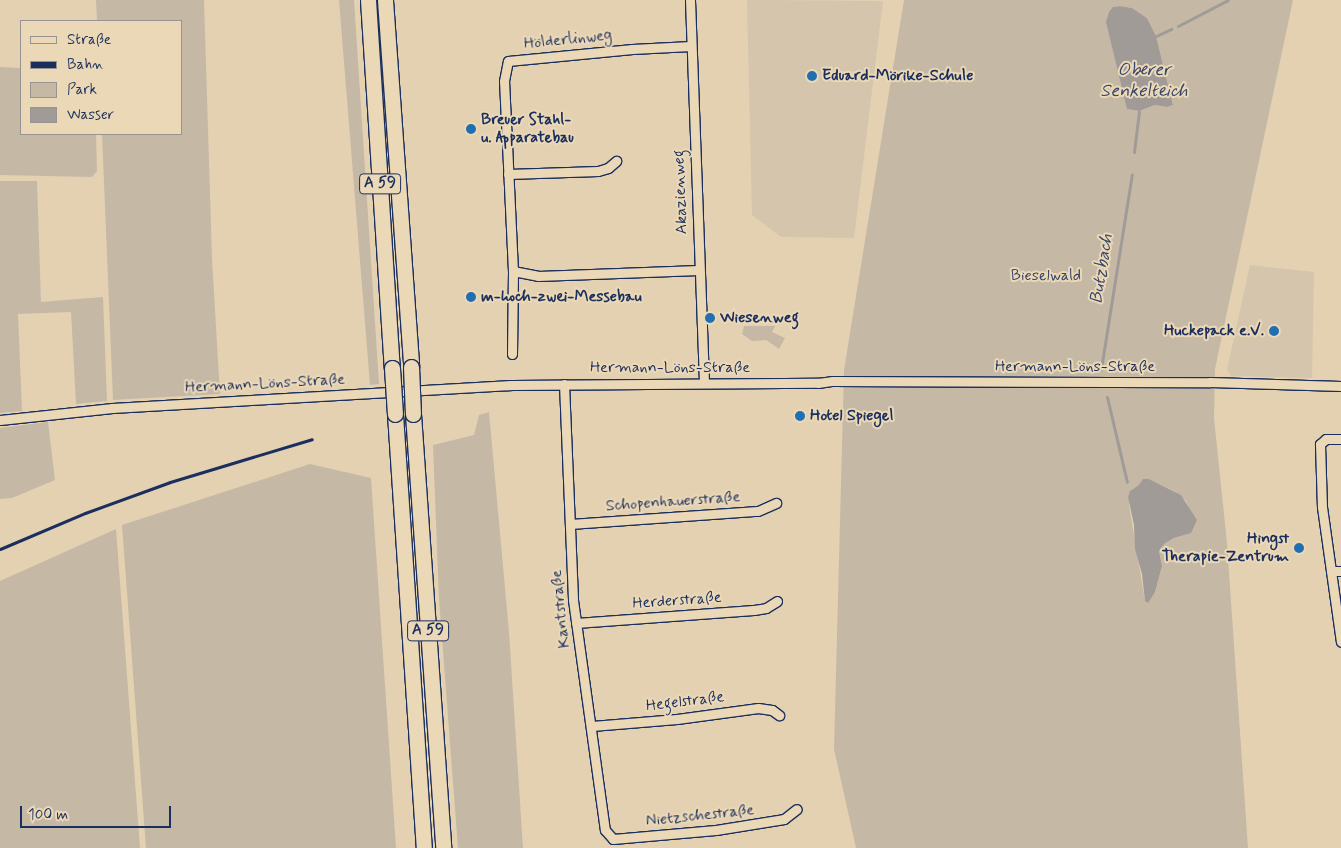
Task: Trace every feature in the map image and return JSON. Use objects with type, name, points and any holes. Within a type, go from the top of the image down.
[{"type":"highway","name":"A 59","points":[[368,0],[424,848]]},
{"type":"highway","name":"A 59","points":[[385,0],[443,848]]},
{"type":"street","name":"Akazienweg","points":[[690,0],[704,383]]},
{"type":"street","name":"Hölderlinweg","points":[[512,354],[513,271],[504,81],[508,61],[632,49],[691,46]]},
{"type":"street","points":[[508,174],[598,171],[608,168],[616,161]]},
{"type":"street","points":[[513,271],[538,276],[700,270]]},
{"type":"street","name":"Hermann-Löns-Straße","points":[[0,420],[112,408],[374,392],[564,384],[1210,382],[1341,386]]},
{"type":"street","name":"Kantstraße","points":[[564,384],[572,583],[605,830]]},
{"type":"street","points":[[1341,439],[1326,439],[1320,444],[1322,507],[1341,642]]},
{"type":"street","name":"Schopenhauerstraße","points":[[570,524],[758,511],[776,503]]},
{"type":"street","points":[[1331,571],[1341,571]]},
{"type":"street","name":"Herderstraße","points":[[576,622],[754,610],[766,608],[777,601]]},
{"type":"street","name":"Hegelstraße","points":[[592,726],[677,720],[758,708],[772,710],[779,715]]},
{"type":"street","name":"Nietzschestraße","points":[[605,830],[613,839],[716,830],[784,819],[797,809]]},
{"type":"shaded area","name":"Eduard-Mörike-Schule","points":[[747,0],[883,1],[854,238],[781,237],[752,215]]},
{"type":"shaded area","name":"Huckepack e.V.","points":[[1250,265],[1314,272],[1312,378],[1231,376],[1227,370]]},
{"type":"green space","points":[[96,0],[204,0],[212,259],[220,394],[113,400],[102,135],[182,135],[182,20],[97,20]]},
{"type":"green space","points":[[339,0],[354,0],[379,384],[370,385]]},
{"type":"green space","name":"Bieselwald","points":[[904,0],[1293,0],[1215,369],[1214,418],[1227,543],[1248,848],[856,848],[834,749],[844,370]],"holes":[[[1113,7],[1132,8],[1147,18],[1156,36],[1173,105],[1167,107],[1155,105],[1139,111],[1127,109]],[[1149,479],[1174,491],[1186,501],[1190,511],[1197,520],[1190,533],[1174,538],[1164,544],[1159,551],[1162,566],[1155,592],[1145,601],[1129,505],[1132,490]]]},
{"type":"green space","points":[[0,67],[20,68],[20,135],[96,135],[97,171],[92,177],[0,175]]},
{"type":"green space","points":[[0,181],[37,181],[41,302],[103,297],[107,401],[76,404],[71,312],[18,314],[22,411],[0,413]]},
{"type":"green space","points":[[744,326],[775,326],[772,332],[785,338],[779,349],[766,340],[752,341],[742,334]]},
{"type":"green space","points":[[489,412],[509,632],[523,848],[458,848],[439,599],[433,445],[474,435],[479,415]]},
{"type":"green space","points":[[48,422],[55,480],[12,498],[0,499],[0,428]]},
{"type":"green space","points":[[310,464],[371,478],[396,848],[146,848],[122,525]]},
{"type":"green space","points":[[116,529],[140,848],[0,848],[0,581]]},
{"type":"water","name":"Oberer Senkelteich","points":[[1113,7],[1132,8],[1147,18],[1156,36],[1173,105],[1167,107],[1155,105],[1139,111],[1127,109],[1106,22],[1109,12]]},
{"type":"water","points":[[1143,479],[1149,479],[1181,495],[1197,520],[1191,533],[1174,538],[1164,544],[1159,551],[1162,566],[1155,592],[1148,603],[1145,601],[1142,574],[1135,549],[1134,525],[1128,497],[1130,491],[1139,485]]},
{"type":"waterway","name":"Butzbach","points":[[1178,26],[1228,0]]},
{"type":"waterway","name":"Butzbach","points":[[1156,36],[1171,29]]},
{"type":"waterway","name":"Butzbach","points":[[1134,152],[1139,111]]},
{"type":"waterway","name":"Butzbach","points":[[1101,369],[1132,174]]},
{"type":"waterway","name":"Butzbach","points":[[1107,397],[1127,482]]},
{"type":"railway","points":[[0,549],[85,513],[170,482],[312,439]]},
{"type":"place","name":"Eduard-Mörike-Schule","points":[[812,76]]},
{"type":"place","name":"Breuer Stahl- u. Apparatebau","points":[[471,129]]},
{"type":"place","name":"m-hoch-zwei-Messebau","points":[[471,297]]},
{"type":"place","name":"Wiesenweg","points":[[710,318]]},
{"type":"place","name":"Huckepack e.V.","points":[[1274,331]]},
{"type":"place","name":"Hotel Spiegel","points":[[800,416]]},
{"type":"place","name":"Hingst Therapie-Zentrum","points":[[1299,548]]}]
